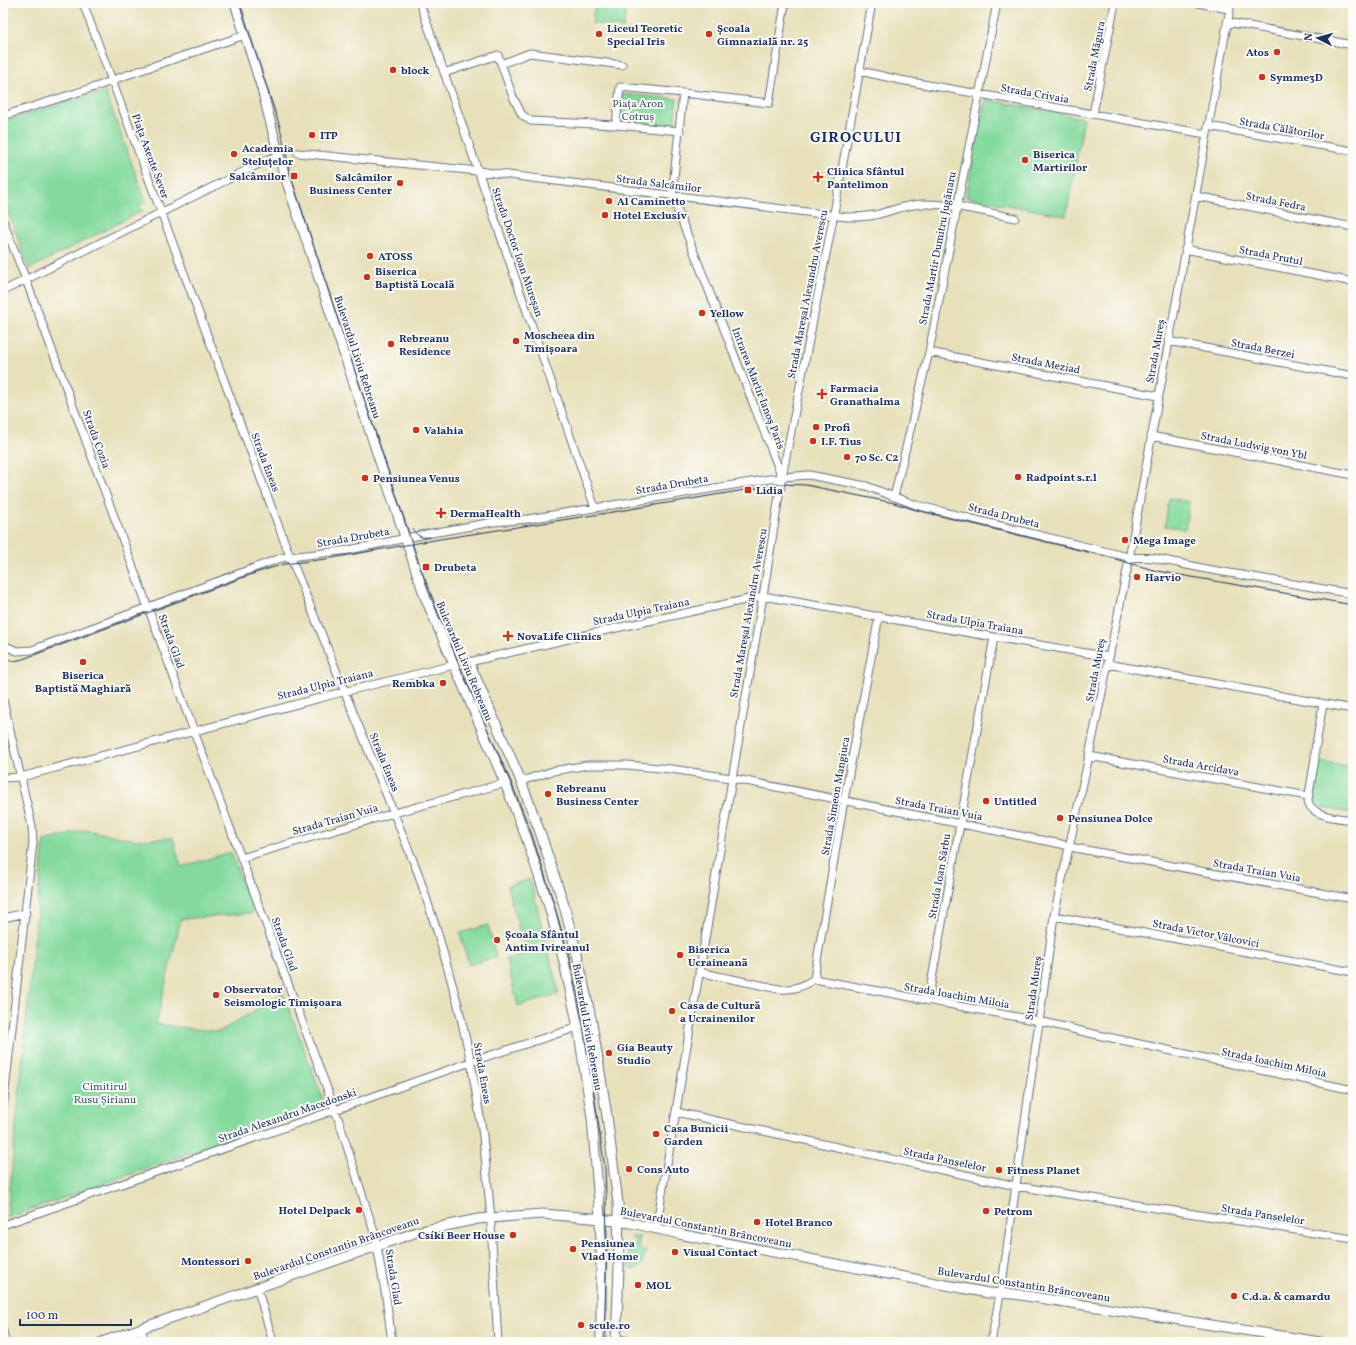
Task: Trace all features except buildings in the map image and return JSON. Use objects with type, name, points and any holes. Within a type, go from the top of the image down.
[{"type":"main road","name":"Bulevardul Liviu Rebreanu","points":[[235,3],[262,89],[279,155],[424,597],[505,783],[526,837],[549,906],[564,962],[578,1027],[592,1118],[600,1219],[600,1342]]},
{"type":"main road","name":"Bulevardul Liviu Rebreanu","points":[[469,662],[540,832],[578,954],[592,1023],[607,1116],[615,1180],[619,1221],[616,1341]]},
{"type":"main road","name":"Strada Ulpia Traiana","points":[[454,665],[469,662]]},
{"type":"main road","name":"Bulevardul Constantin Brâncoveanu","points":[[102,1342],[117,1340],[142,1328],[257,1287],[377,1245],[433,1228],[465,1221],[542,1214],[619,1221],[988,1293],[1022,1296],[1320,1342]]},
{"type":"street","name":"Piața Axente Sever","points":[[3,291],[161,214],[83,3]]},
{"type":"street","name":"Strada Doctor Ioan Mureșan","points":[[420,3],[595,508]]},
{"type":"street","points":[[616,125],[620,86],[769,103],[785,3]]},
{"type":"street","name":"Strada Mareșal Alexandru Averescu","points":[[656,1229],[782,477],[834,215],[872,3]]},
{"type":"street","name":"Strada Martir Dumitru Jugănaru","points":[[894,497],[929,352],[956,207],[997,3]]},
{"type":"street","name":"Strada Măgura","points":[[1093,114],[1115,3]]},
{"type":"street","points":[[1198,3],[1230,6]]},
{"type":"street","name":"Strada Mureș","points":[[991,1342],[1000,1294],[1016,1186],[1054,916],[1089,756],[1129,556],[1230,6]]},
{"type":"street","points":[[1227,22],[1353,45]]},
{"type":"street","points":[[3,116],[101,85],[111,80],[245,35]]},
{"type":"street","points":[[501,64],[530,53],[622,65]]},
{"type":"street","points":[[444,73],[498,55],[513,97],[522,115],[531,121],[616,125],[680,131]]},
{"type":"street","name":"Strada Crivaia","points":[[860,72],[1206,134]]},
{"type":"street","points":[[672,196],[683,93]]},
{"type":"street","name":"Strada Călătorilor","points":[[1208,126],[1353,151]]},
{"type":"street","name":"Strada Salcâmilor","points":[[298,153],[478,171],[834,215],[861,217],[923,204],[956,207],[1015,218]]},
{"type":"street","points":[[161,214],[279,155]]},
{"type":"street","name":"Intrarea Martir Ianoș Paris","points":[[672,196],[782,477]]},
{"type":"street","name":"Strada Fedra","points":[[1196,196],[1353,227]]},
{"type":"street","name":"Strada Eneas","points":[[161,214],[290,557],[418,872],[438,934],[458,1005],[471,1062],[483,1136],[498,1342]]},
{"type":"street","points":[[3,221],[26,280]]},
{"type":"street","name":"Strada Prutul","points":[[1185,250],[1353,282]]},
{"type":"street","name":"Strada Cozia","points":[[26,280],[148,607]]},
{"type":"street","name":"Strada Berzei","points":[[1168,341],[1353,376]]},
{"type":"street","name":"Strada Meziad","points":[[929,352],[1158,396]]},
{"type":"street","name":"Strada Ludwig von Ybl","points":[[1151,436],[1353,475]]},
{"type":"street","name":"Strada Drubeta","points":[[3,645],[17,651],[32,650],[281,558],[349,550],[493,522],[528,519],[782,477],[809,476],[866,486],[916,505],[1129,556],[1154,558],[1206,569],[1353,594]]},
{"type":"street","name":"Strada Ulpia Traiana","points":[[469,662],[763,596],[1109,656]]},
{"type":"street","name":"Strada Glad","points":[[148,607],[335,1110],[377,1245],[392,1342]]},
{"type":"street","name":"Strada Simeon Mangiuca","points":[[814,979],[844,800],[879,616]]},
{"type":"street","name":"Strada Ioan Sârbu","points":[[928,1001],[994,637]]},
{"type":"street","points":[[1108,664],[1353,709]]},
{"type":"street","name":"Strada Ulpia Traiana","points":[[3,778],[21,777],[194,731],[454,665]]},
{"type":"street","points":[[3,700],[32,826],[33,842],[3,1108]]},
{"type":"street","points":[[1323,704],[1308,804],[1314,812],[1353,820]]},
{"type":"street","name":"Strada Arcidava","points":[[1089,756],[1308,796]]},
{"type":"street","name":"Strada Traian Vuia","points":[[520,781],[553,771],[588,765],[626,765],[672,769],[731,778],[1070,846],[1353,899]]},
{"type":"street","name":"Strada Traian Vuia","points":[[241,858],[505,783]]},
{"type":"street","points":[[3,918],[26,913]]},
{"type":"street","name":"Strada Victor Vâlcovici","points":[[1054,916],[1353,972]]},
{"type":"street","points":[[700,972],[789,990],[797,989],[814,979]]},
{"type":"street","name":"Strada Ioachim Miloia","points":[[814,979],[1039,1021],[1353,1090]]},
{"type":"street","name":"Strada Alexandru Macedonski","points":[[3,1225],[471,1062],[578,1027]]},
{"type":"street","name":"Strada Panselelor","points":[[676,1112],[1016,1186],[1353,1239]]},
{"type":"street","points":[[257,1287],[273,1342]]},
{"type":"street","points":[[142,1328],[145,1342]]},
{"type":"street","points":[[3,1331],[5,1342]]},
{"type":"street","points":[[616,1341],[634,1342]]},
{"type":"green space","points":[[595,3],[626,7],[623,28],[592,23]]},
{"type":"green space","points":[[105,91],[146,202],[139,205],[142,211],[29,269],[3,199],[3,121]]},
{"type":"green space","name":"Piața Aron Cotruș","points":[[622,94],[677,99],[674,126],[619,121]]},
{"type":"green space","points":[[985,99],[1084,118],[1066,216],[966,197]]},
{"type":"green space","points":[[1169,498],[1189,502],[1185,529],[1165,526]]},
{"type":"green space","points":[[1320,762],[1353,768],[1353,813],[1312,806]]},
{"type":"green space","name":"Cimitirul Rusu Șirianu","points":[[86,830],[135,840],[173,838],[181,867],[231,852],[253,913],[181,919],[156,1024],[219,1032],[283,993],[325,1105],[7,1218],[44,841]]},
{"type":"green space","points":[[530,879],[559,994],[518,1006],[506,959],[526,953],[507,886]]},
{"type":"green space","points":[[488,925],[496,957],[469,965],[460,933]]},
{"type":"green space","points":[[633,1236],[640,1237],[638,1248],[646,1250],[641,1264],[634,1270],[628,1266],[628,1245],[634,1247],[636,1240],[630,1238]]},
{"type":"tram line","points":[[239,3],[280,127],[291,177],[418,562],[462,672],[511,782],[532,835],[570,960],[584,1025],[605,1169],[607,1240],[604,1342]]},
{"type":"tram line","points":[[3,658],[14,661],[23,659],[255,573],[284,564],[326,559],[781,484],[806,485],[894,503],[916,510],[1108,557],[1157,571],[1353,605]]},
{"type":"tram line","points":[[413,529],[416,534],[420,536],[430,537]]},
{"type":"place","name":"Liceul Teoretic Special Iris","points":[[599,34]]},
{"type":"place","name":"Școala Gimnazială nr. 25","points":[[709,34]]},
{"type":"place","name":"Atos","points":[[1277,52]]},
{"type":"place","name":"block","points":[[393,70]]},
{"type":"place","name":"Symme3D","points":[[1262,77]]},
{"type":"place","name":"ITP","points":[[312,135]]},
{"type":"place","name":"Academia Steluțelor","points":[[234,154]]},
{"type":"place","name":"Biserica Martirilor","points":[[1025,160]]},
{"type":"place","name":"Salcâmilor","points":[[294,176]]},
{"type":"place","name":"Clinica Sfântul Pantelimon","points":[[818,177]]},
{"type":"place","name":"Salcâmilor Business Center","points":[[400,183]]},
{"type":"place","name":"Al Caminetto","points":[[609,201]]},
{"type":"place","name":"Hotel Exclusiv","points":[[605,215]]},
{"type":"place","name":"ATOSS","points":[[370,256]]},
{"type":"place","name":"Biserica Baptistă Locală","points":[[367,277]]},
{"type":"place","name":"Yellow","points":[[702,313]]},
{"type":"place","name":"Moscheea din Timișoara","points":[[516,341]]},
{"type":"place","name":"Rebreanu Residence","points":[[391,344]]},
{"type":"place","name":"Farmacia Granathalma","points":[[822,394]]},
{"type":"place","name":"Profi","points":[[816,427]]},
{"type":"place","name":"Valahia","points":[[416,430]]},
{"type":"place","name":"I.F. Tius","points":[[813,441]]},
{"type":"place","name":"70 Sc. C2","points":[[847,457]]},
{"type":"place","name":"Radpoint s.r.l","points":[[1018,477]]},
{"type":"place","name":"Pensiunea Venus","points":[[365,478]]},
{"type":"place","name":"Lidia","points":[[748,490]]},
{"type":"place","name":"DermaHealth","points":[[441,513]]},
{"type":"place","name":"Mega Image","points":[[1125,540]]},
{"type":"place","name":"Drubeta","points":[[426,567]]},
{"type":"place","name":"Harvio","points":[[1137,577]]},
{"type":"place","name":"NovaLife Clinics","points":[[508,636]]},
{"type":"place","name":"Biserica Baptistă Maghiară","points":[[83,662]]},
{"type":"place","name":"Rembka","points":[[443,683]]},
{"type":"place","name":"Rebreanu Business Center","points":[[548,794]]},
{"type":"place","name":"Untitled","points":[[986,801]]},
{"type":"place","name":"Pensiunea Dolce","points":[[1060,818]]},
{"type":"place","name":"Școala Sfântul Antim Ivireanul","points":[[497,940]]},
{"type":"place","name":"Biserica Ucraineană","points":[[680,955]]},
{"type":"place","name":"Observator Seismologic Timișoara","points":[[216,995]]},
{"type":"place","name":"Casa de Cultură a Ucrainenilor","points":[[672,1011]]},
{"type":"place","name":"Gia Beauty Studio","points":[[609,1053]]},
{"type":"place","name":"Casa Bunicii Garden","points":[[656,1134]]},
{"type":"place","name":"Cons Auto","points":[[629,1169]]},
{"type":"place","name":"Fitness Planet","points":[[999,1170]]},
{"type":"place","name":"Hotel Delpack","points":[[359,1210]]},
{"type":"place","name":"Petrom","points":[[986,1211]]},
{"type":"place","name":"Hotel Branco","points":[[757,1222]]},
{"type":"place","name":"Csíki Beer House","points":[[513,1235]]},
{"type":"place","name":"Pensiunea Vlad Home","points":[[573,1249]]},
{"type":"place","name":"Visual Contact","points":[[675,1252]]},
{"type":"place","name":"Montessori","points":[[248,1261]]},
{"type":"place","name":"MOL","points":[[638,1285]]},
{"type":"place","name":"C.d.a. & camardu","points":[[1234,1296]]},
{"type":"place","name":"scule.ro","points":[[581,1325]]},
{"type":"district","name":"GIROCULUI","points":[[856,137]]}]
